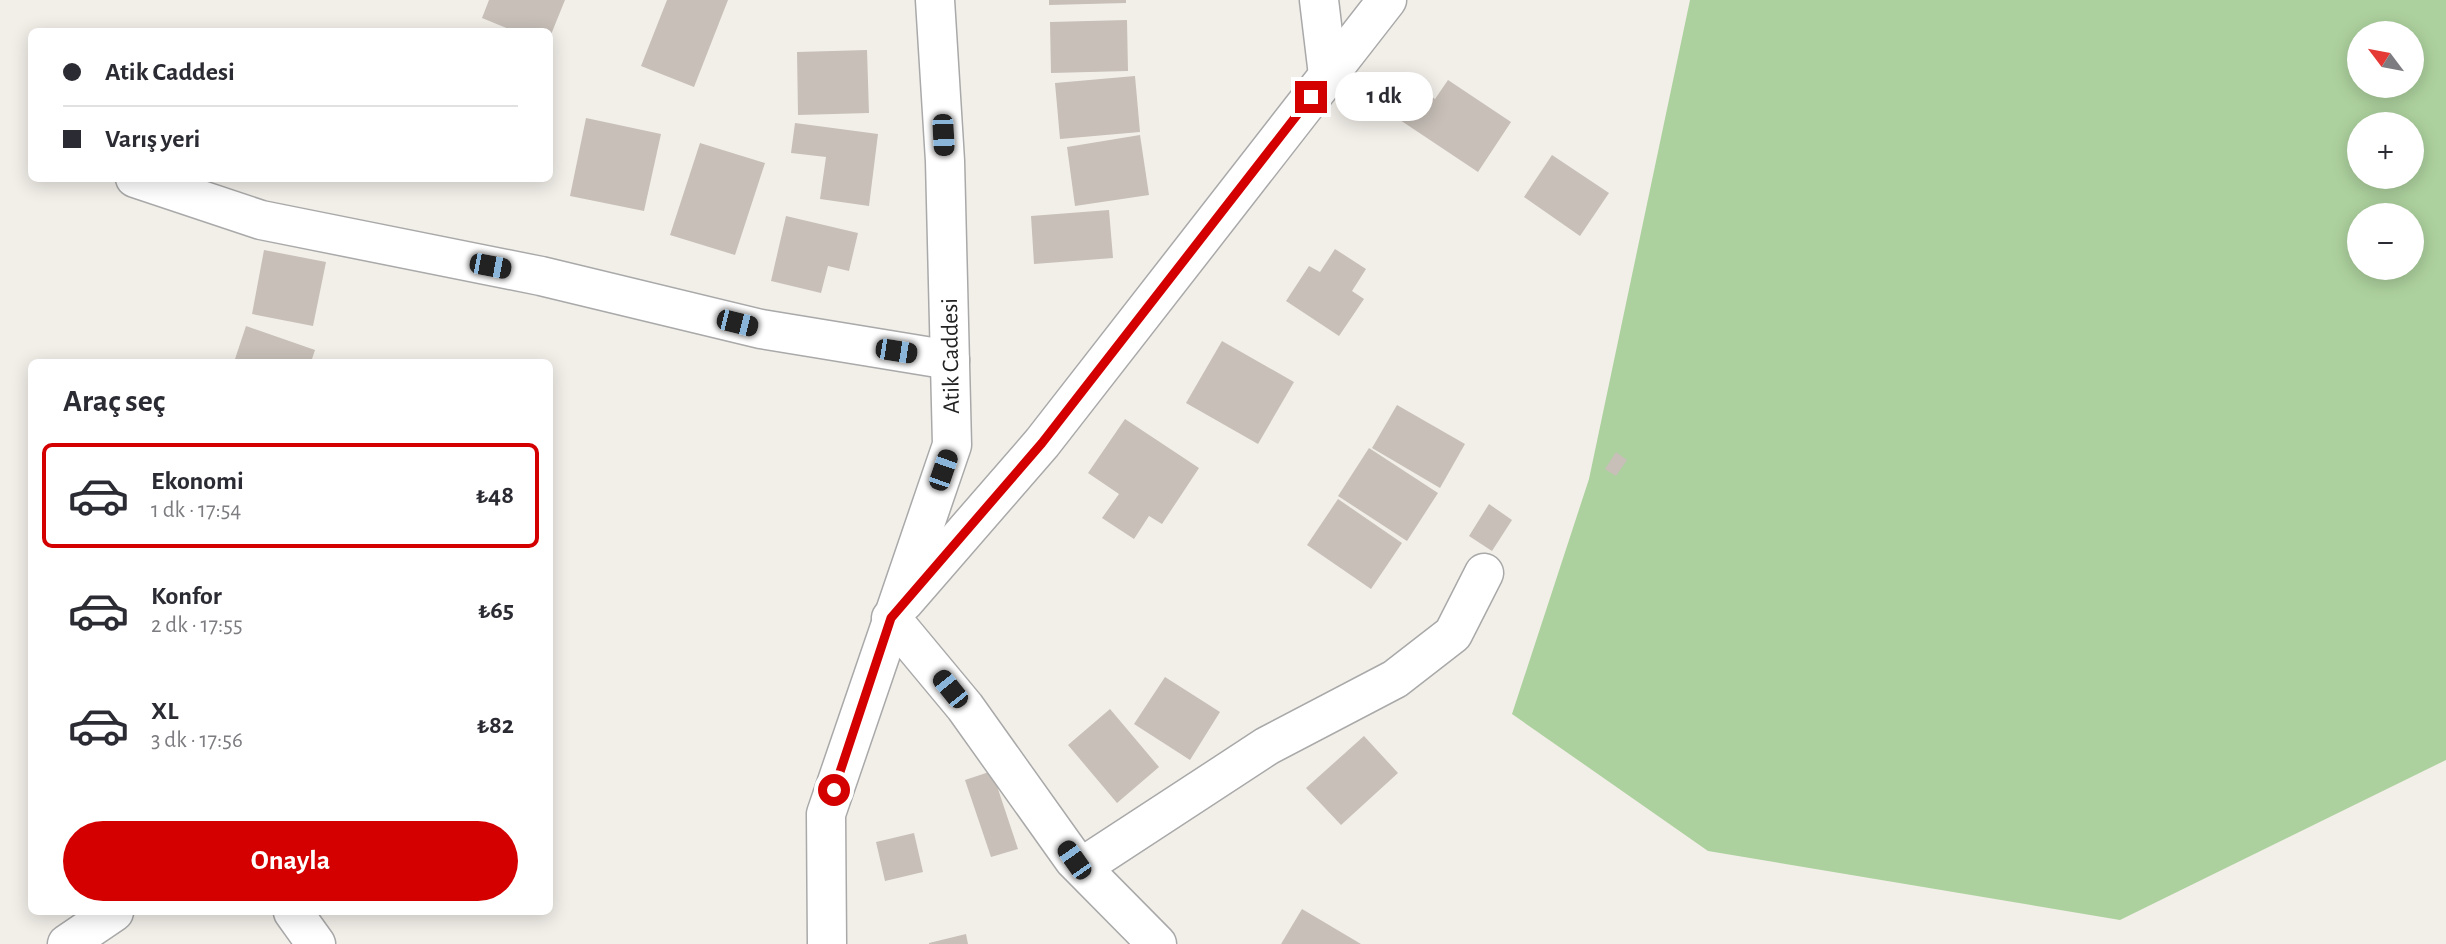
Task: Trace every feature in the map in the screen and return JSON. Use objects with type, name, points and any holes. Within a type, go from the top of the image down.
[{"type":"street","name":"Atik Caddesi","points":[[827,944],[825,814],[952,445],[945,161],[933,0]]},
{"type":"street","points":[[1319,0],[1328,75]]},
{"type":"street","points":[[1157,944],[1082,867],[965,707],[891,618],[1042,443],[1387,0]]},
{"type":"street","points":[[147,182],[261,220],[541,276],[761,329],[950,360]]},
{"type":"street","points":[[1082,867],[1267,746],[1395,679],[1453,634],[1484,573]]},
{"type":"street","points":[[67,944],[110,915]]},
{"type":"street","points":[[295,915],[316,944]]},
{"type":"green space","points":[[1690,0],[2446,0],[2446,760],[2120,920],[1708,851],[1512,714],[1589,479]]},
{"type":"building","points":[[489,0],[565,0],[553,30],[506,28],[482,18]]},
{"type":"building","points":[[667,0],[728,0],[694,87],[641,66]]},
{"type":"building","points":[[1049,0],[1126,0],[1126,3],[1049,5]]},
{"type":"building","points":[[1127,20],[1128,71],[1051,73],[1050,22]]},
{"type":"building","points":[[867,50],[869,113],[798,115],[797,52]]},
{"type":"building","points":[[1135,76],[1140,132],[1060,139],[1055,83]]},
{"type":"building","points":[[1448,80],[1511,122],[1478,172],[1397,118],[1418,87],[1435,99]]},
{"type":"building","points":[[586,118],[661,134],[644,211],[570,196]]},
{"type":"building","points":[[795,123],[878,134],[869,206],[820,199],[826,157],[791,153]]},
{"type":"building","points":[[1140,135],[1149,195],[1075,206],[1067,147]]},
{"type":"building","points":[[700,143],[765,163],[735,255],[670,235]]},
{"type":"building","points":[[1552,155],[1609,193],[1580,236],[1524,197]]},
{"type":"building","points":[[1109,210],[1113,258],[1034,264],[1031,216]]},
{"type":"building","points":[[786,216],[858,233],[849,271],[828,266],[821,293],[771,281]]},
{"type":"building","points":[[1335,249],[1366,269],[1352,291],[1364,299],[1339,336],[1286,301],[1309,266],[1320,272]]},
{"type":"building","points":[[264,250],[326,262],[313,326],[252,314]]},
{"type":"building","points":[[246,326],[315,350],[312,359],[235,359]]},
{"type":"building","points":[[1222,341],[1294,382],[1258,444],[1186,403]]},
{"type":"building","points":[[1397,405],[1465,444],[1440,488],[1372,448]]},
{"type":"building","points":[[1125,419],[1199,468],[1162,524],[1149,516],[1134,539],[1102,518],[1119,494],[1088,473]]},
{"type":"building","points":[[1369,448],[1438,493],[1407,541],[1338,496]]},
{"type":"building","points":[[1616,452],[1627,460],[1616,476],[1605,469]]},
{"type":"building","points":[[1338,499],[1402,543],[1371,589],[1307,545]]},
{"type":"building","points":[[1489,504],[1512,520],[1492,551],[1469,536]]},
{"type":"building","points":[[1165,677],[1220,712],[1190,760],[1134,724]]},
{"type":"building","points":[[1110,709],[1159,767],[1117,803],[1068,745]]},
{"type":"building","points":[[1364,736],[1398,773],[1341,825],[1306,788]]},
{"type":"building","points":[[992,771],[1018,849],[991,857],[965,780]]},
{"type":"building","points":[[914,833],[923,872],[885,881],[876,842]]},
{"type":"building","points":[[1302,909],[1361,944],[1281,944]]},
{"type":"building","points":[[966,934],[968,944],[929,944],[929,943]]},
{"type":"route","points":[[834,790],[891,618],[1042,443],[1311,97]]}]
